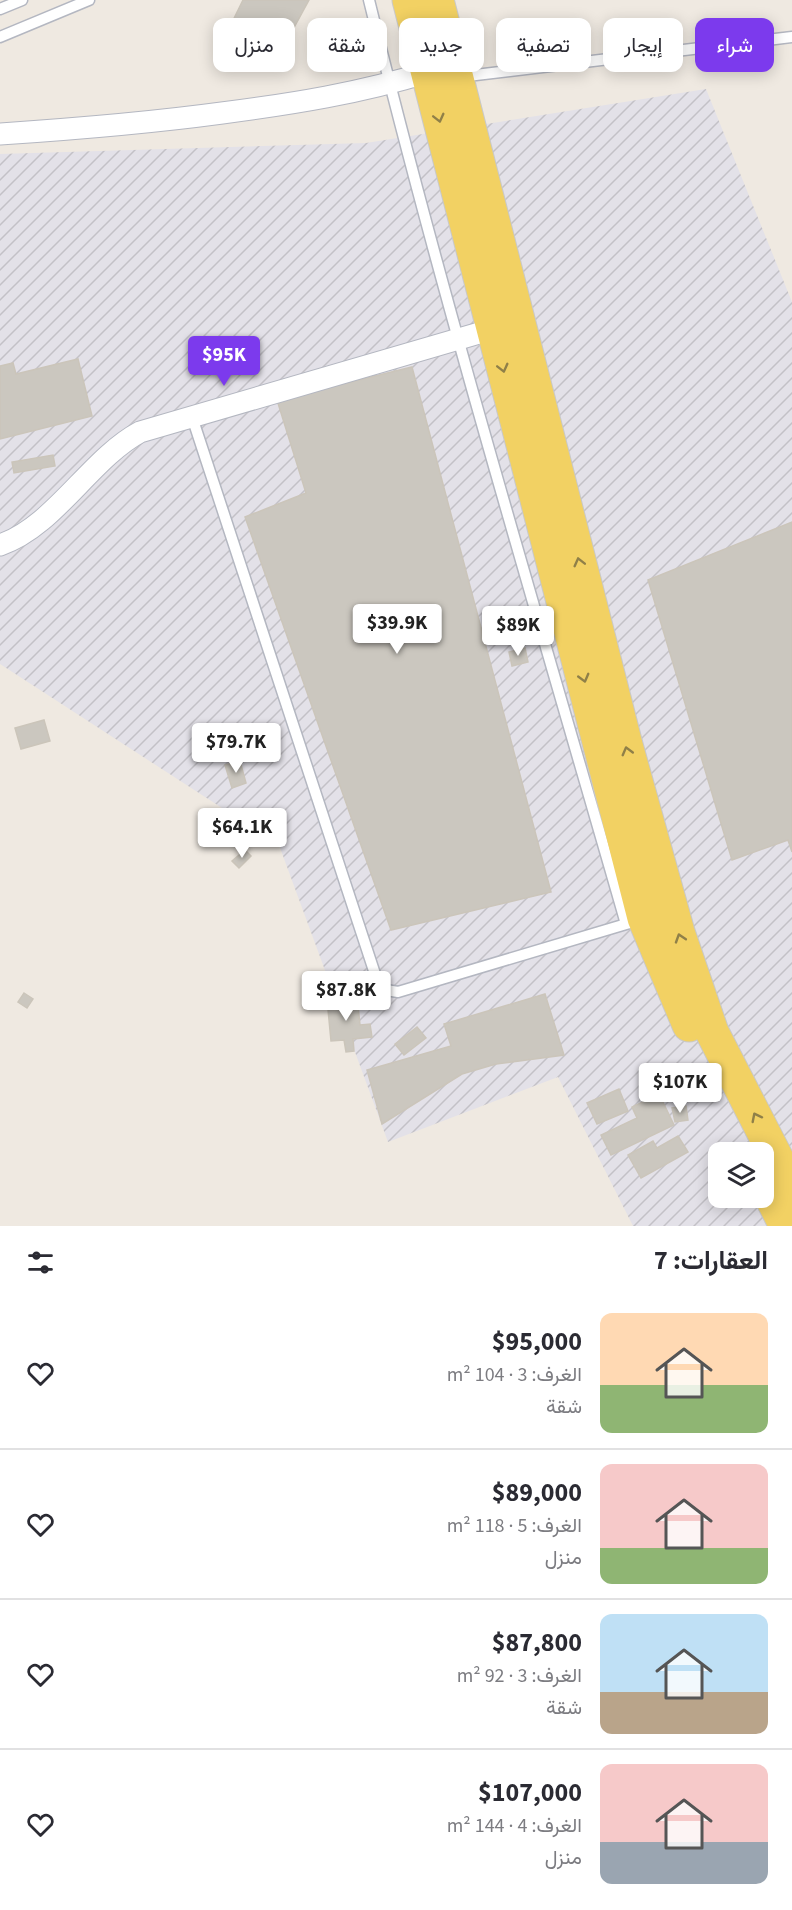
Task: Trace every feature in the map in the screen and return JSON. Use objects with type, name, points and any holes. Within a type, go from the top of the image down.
[{"type":"main road","points":[[431,0],[442,75],[493,329],[635,921],[680,1006],[743,1142]]},
{"type":"main road","points":[[442,75],[678,932],[712,1032],[792,1188]]},
{"type":"main road","points":[[774,1203],[786,1226]]},
{"type":"street","points":[[0,135],[128,125],[301,103],[442,75]]},
{"type":"street","points":[[0,545],[24,533],[35,524],[118,445],[152,428],[493,329]]},
{"type":"lane","points":[[0,9],[22,0]]},
{"type":"lane","points":[[0,37],[89,0]]},
{"type":"lane","points":[[192,417],[377,980],[386,990],[398,992],[635,921],[459,339],[369,0]]},
{"type":"lane","points":[[442,75],[792,37]]},
{"type":"shaded area","points":[[706,89],[792,302],[792,1226],[633,1226],[558,1077],[388,1142],[279,845],[0,664],[0,154],[366,143]]},
{"type":"building","points":[[243,0],[309,0],[295,26],[295,18],[234,18]]},
{"type":"building","points":[[78,359],[92,416],[0,439],[0,366],[13,363],[16,374]]},
{"type":"building","points":[[412,367],[551,892],[391,930],[245,517],[306,493],[277,400]]},
{"type":"building","points":[[53,455],[55,466],[14,473],[12,462]]},
{"type":"building","points":[[792,522],[792,852],[788,840],[732,860],[648,580]]},
{"type":"building","points":[[525,648],[528,662],[512,666],[509,652]]},
{"type":"building","points":[[44,720],[50,741],[21,749],[15,728]]},
{"type":"building","points":[[240,761],[246,783],[232,788],[225,765]]},
{"type":"building","points":[[245,850],[251,856],[239,868],[232,861]]},
{"type":"building","points":[[24,993],[33,999],[27,1008],[18,1002]]},
{"type":"building","points":[[545,994],[564,1055],[496,1064],[462,1074],[382,1124],[367,1070],[451,1046],[444,1024]]},
{"type":"building","points":[[357,996],[360,1025],[370,1024],[372,1037],[353,1039],[354,1051],[346,1052],[344,1040],[331,1041],[327,999]]},
{"type":"building","points":[[417,1027],[426,1038],[404,1055],[395,1044]]},
{"type":"building","points":[[619,1089],[628,1111],[597,1124],[587,1103]]},
{"type":"building","points":[[659,1094],[674,1125],[611,1155],[601,1135],[637,1118],[632,1107]]},
{"type":"building","points":[[686,1106],[688,1120],[675,1122],[672,1108]]},
{"type":"building","points":[[678,1136],[688,1152],[641,1178],[628,1155],[653,1141],[657,1148]]}]
